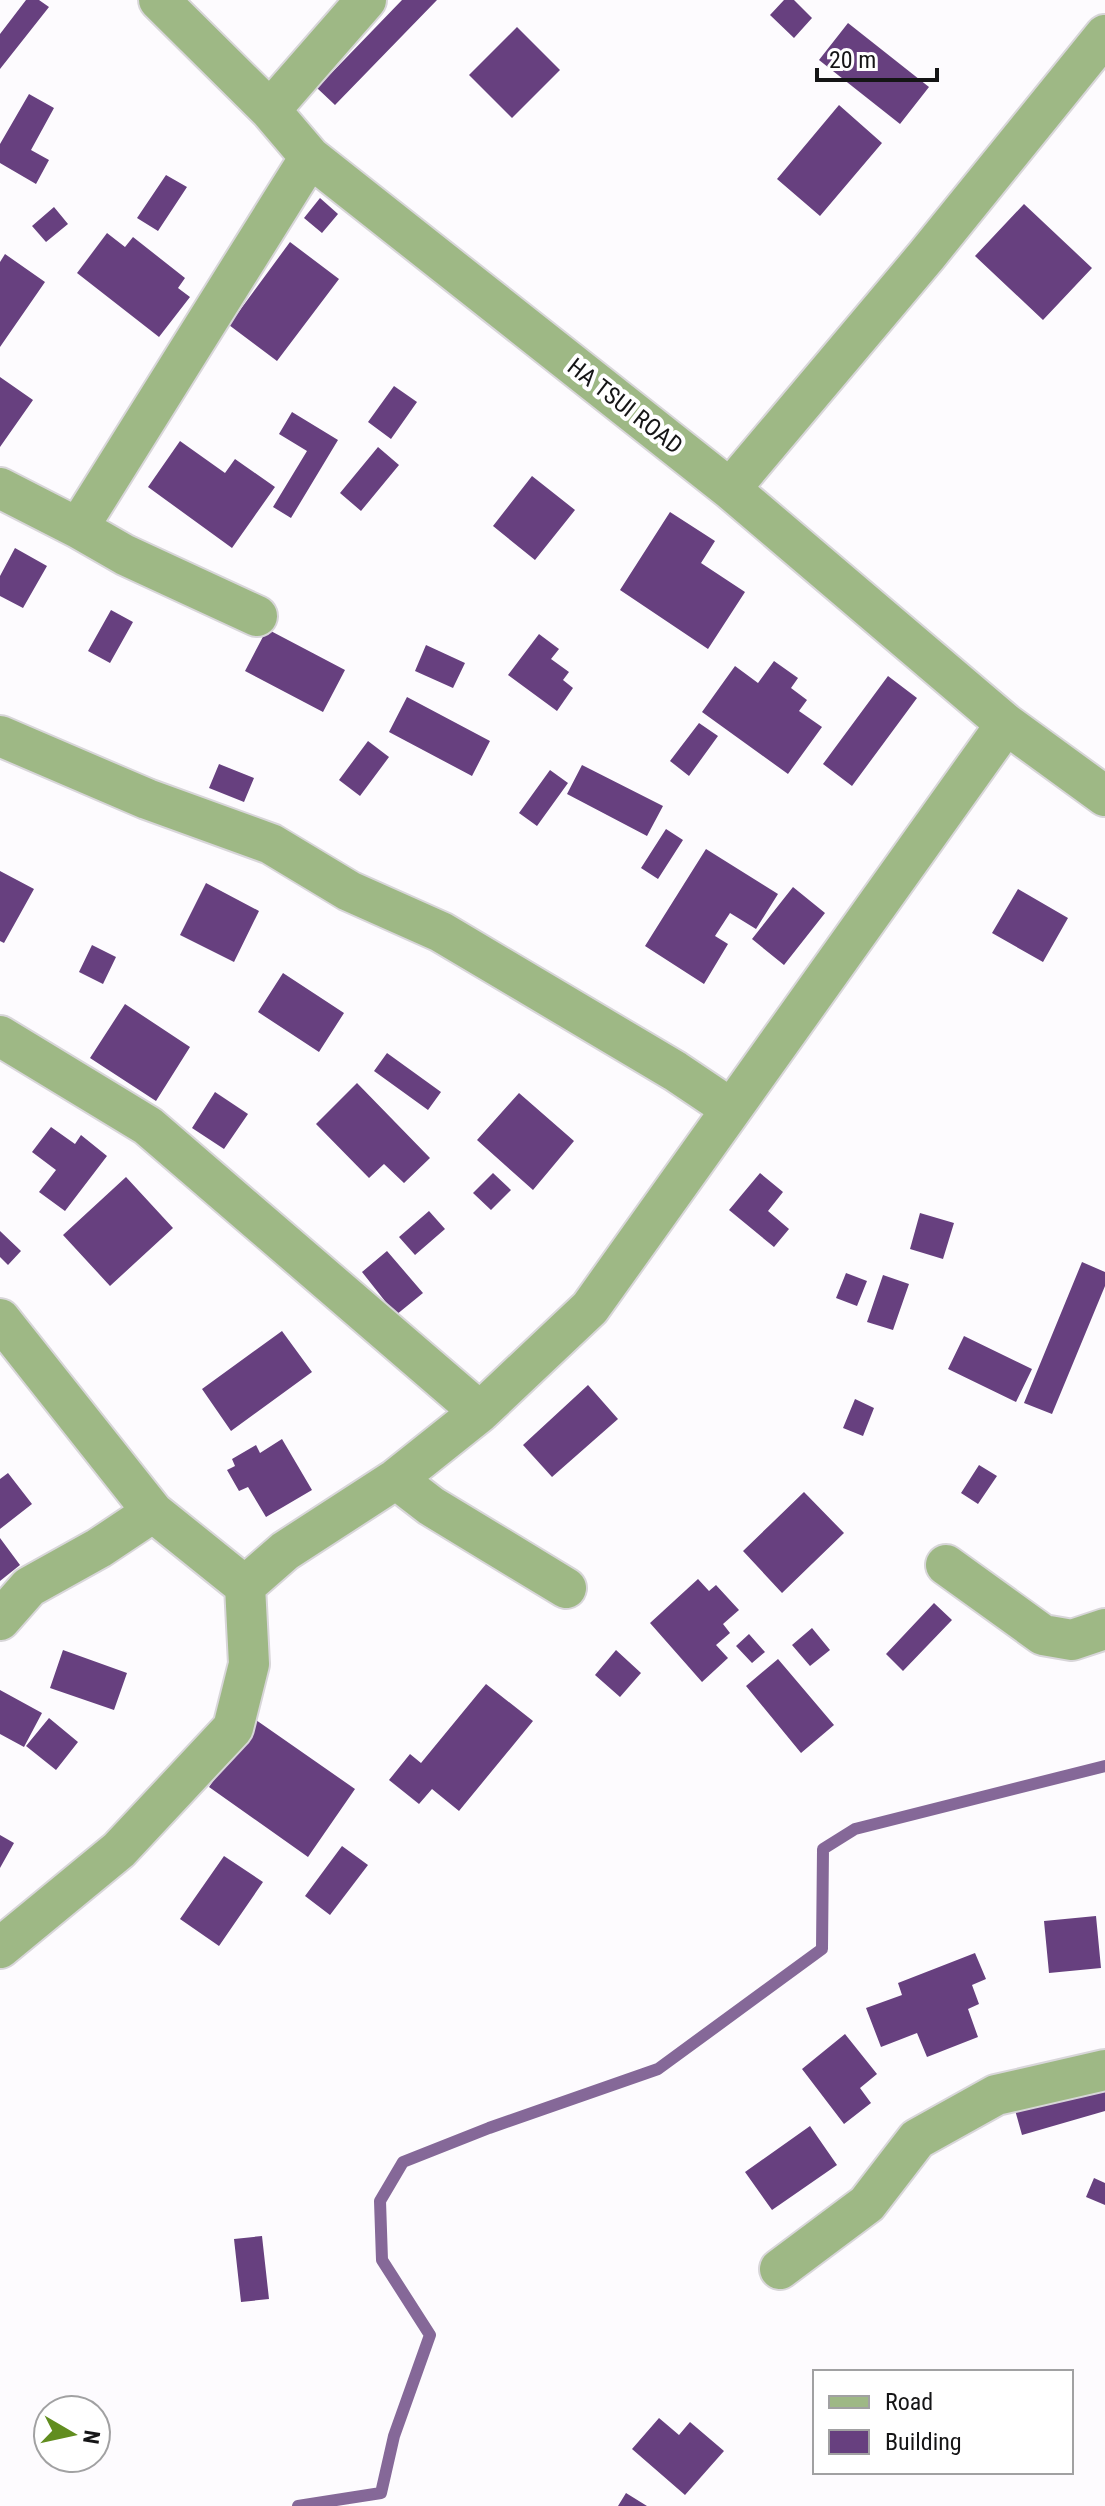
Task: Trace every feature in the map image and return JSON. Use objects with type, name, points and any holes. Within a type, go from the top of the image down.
[{"type":"street","name":"HA TSUI ROAD","points":[[159,0],[270,110],[310,157],[730,489],[1006,724],[1105,796]]},
{"type":"street","points":[[270,110],[366,0]]},
{"type":"street","points":[[730,489],[927,255],[1105,35]]},
{"type":"street","points":[[78,528],[310,157]]},
{"type":"street","points":[[0,488],[125,555],[257,616]]},
{"type":"street","points":[[245,1586],[285,1551],[396,1479],[480,1412],[590,1308],[1006,724]]},
{"type":"street","points":[[0,736],[147,799],[271,844],[349,891],[441,932],[675,1071],[730,1108]]},
{"type":"street","points":[[0,1036],[148,1126],[480,1412]]},
{"type":"street","points":[[0,1319],[153,1512],[245,1586],[249,1664],[233,1728],[119,1850],[0,1948]]},
{"type":"street","points":[[396,1479],[431,1506],[566,1588]]},
{"type":"street","points":[[0,1620],[29,1587],[99,1548],[153,1512]]},
{"type":"street","points":[[946,1565],[1043,1635],[1072,1640],[1105,1629]]},
{"type":"street","points":[[780,2269],[867,2204],[917,2139],[996,2095],[1105,2070]]},
{"type":"building","points":[[26,0],[39,0],[49,7],[0,69],[0,34]]},
{"type":"building","points":[[402,0],[437,0],[335,105],[317,88]]},
{"type":"building","points":[[784,0],[794,0],[812,18],[794,38],[770,15]]},
{"type":"building","points":[[848,23],[929,87],[900,124],[819,60]]},
{"type":"building","points":[[517,27],[560,70],[512,118],[469,75]]},
{"type":"building","points":[[29,94],[54,108],[31,150],[49,160],[36,184],[0,163],[0,144]]},
{"type":"building","points":[[839,105],[882,143],[820,216],[777,179]]},
{"type":"building","points":[[166,175],[187,187],[158,231],[137,218]]},
{"type":"building","points":[[320,198],[338,214],[322,233],[304,218]]},
{"type":"building","points":[[1024,204],[1092,268],[1043,320],[975,256]]},
{"type":"building","points":[[54,207],[68,224],[46,242],[32,226]]},
{"type":"building","points":[[107,233],[125,247],[133,237],[185,278],[178,288],[190,297],[159,337],[77,273]]},
{"type":"building","points":[[290,242],[339,279],[277,361],[229,325]]},
{"type":"building","points":[[5,254],[45,282],[0,347],[0,262]]},
{"type":"building","points":[[0,377],[33,400],[0,447]]},
{"type":"building","points":[[394,386],[417,402],[391,439],[368,422]]},
{"type":"building","points":[[292,412],[338,440],[291,518],[273,507],[307,451],[279,434]]},
{"type":"building","points":[[180,441],[225,473],[235,459],[275,487],[232,548],[148,487]]},
{"type":"building","points":[[378,447],[399,465],[361,511],[340,493]]},
{"type":"building","points":[[532,476],[575,510],[535,560],[493,526]]},
{"type":"building","points":[[670,512],[715,541],[701,563],[745,592],[708,649],[620,590]]},
{"type":"building","points":[[15,548],[47,566],[23,608],[0,596],[0,576]]},
{"type":"building","points":[[111,610],[133,622],[110,663],[88,651]]},
{"type":"building","points":[[267,629],[345,670],[323,712],[245,671]]},
{"type":"building","points":[[539,634],[559,649],[551,659],[569,672],[563,680],[573,688],[557,711],[508,675]]},
{"type":"building","points":[[426,645],[465,663],[453,688],[415,671]]},
{"type":"building","points":[[774,661],[798,678],[791,688],[807,700],[799,711],[822,727],[788,774],[702,712],[735,666],[758,683]]},
{"type":"building","points":[[888,676],[917,698],[852,786],[823,764]]},
{"type":"building","points":[[407,697],[490,741],[472,776],[389,732]]},
{"type":"building","points":[[699,723],[718,736],[689,776],[670,761]]},
{"type":"building","points":[[368,741],[389,757],[360,796],[339,780]]},
{"type":"building","points":[[219,764],[254,778],[244,802],[209,788]]},
{"type":"building","points":[[582,765],[663,806],[647,836],[567,794]]},
{"type":"building","points":[[550,770],[568,783],[537,826],[519,813]]},
{"type":"building","points":[[666,829],[683,840],[658,879],[641,868]]},
{"type":"building","points":[[706,849],[778,894],[756,929],[730,913],[715,936],[728,944],[704,984],[645,946]]},
{"type":"building","points":[[0,871],[34,889],[4,943],[0,941]]},
{"type":"building","points":[[206,883],[259,911],[234,962],[180,935]]},
{"type":"building","points":[[793,887],[825,913],[784,965],[752,939]]},
{"type":"building","points":[[1018,889],[1068,918],[1043,962],[992,933]]},
{"type":"building","points":[[92,945],[116,957],[103,984],[79,972]]},
{"type":"building","points":[[283,973],[344,1013],[319,1052],[258,1012]]},
{"type":"building","points":[[125,1004],[190,1047],[156,1101],[90,1058]]},
{"type":"building","points":[[387,1053],[441,1092],[428,1110],[374,1071]]},
{"type":"building","points":[[357,1083],[430,1158],[404,1183],[384,1164],[369,1178],[316,1124]]},
{"type":"building","points":[[215,1092],[248,1114],[224,1149],[192,1128]]},
{"type":"building","points":[[519,1093],[574,1141],[533,1190],[477,1140]]},
{"type":"building","points":[[51,1127],[75,1144],[81,1135],[107,1156],[65,1211],[39,1192],[56,1170],[32,1152]]},
{"type":"building","points":[[493,1173],[511,1190],[491,1210],[473,1193]]},
{"type":"building","points":[[760,1173],[783,1192],[768,1211],[789,1229],[774,1247],[729,1210]]},
{"type":"building","points":[[126,1177],[173,1228],[110,1286],[63,1235]]},
{"type":"building","points":[[429,1211],[445,1229],[415,1255],[399,1237]]},
{"type":"building","points":[[920,1213],[954,1223],[943,1259],[910,1249]]},
{"type":"building","points":[[0,1231],[21,1251],[8,1265],[0,1257]]},
{"type":"building","points":[[387,1251],[423,1293],[396,1315],[362,1272]]},
{"type":"building","points":[[1082,1262],[1105,1272],[1105,1286],[1052,1414],[1024,1403]]},
{"type":"building","points":[[846,1273],[867,1281],[857,1306],[836,1298]]},
{"type":"building","points":[[883,1275],[909,1284],[893,1330],[867,1322]]},
{"type":"building","points":[[282,1331],[312,1372],[231,1431],[202,1389]]},
{"type":"building","points":[[964,1336],[1032,1369],[1016,1402],[948,1369]]},
{"type":"building","points":[[588,1385],[618,1419],[552,1477],[523,1445]]},
{"type":"building","points":[[855,1399],[874,1408],[863,1436],[843,1428]]},
{"type":"building","points":[[282,1439],[312,1490],[266,1517],[248,1487],[239,1491],[227,1470],[235,1466],[232,1459],[256,1445],[260,1453]]},
{"type":"building","points":[[979,1465],[997,1476],[978,1504],[961,1493]]},
{"type":"building","points":[[8,1473],[32,1504],[0,1529],[0,1479]]},
{"type":"building","points":[[804,1492],[844,1533],[782,1593],[743,1551]]},
{"type":"building","points":[[0,1538],[20,1565],[0,1581]]},
{"type":"building","points":[[698,1579],[709,1591],[716,1585],[739,1610],[723,1624],[730,1633],[716,1645],[728,1658],[702,1682],[650,1623]]},
{"type":"building","points":[[934,1603],[952,1620],[903,1671],[886,1654]]},
{"type":"building","points":[[812,1628],[830,1650],[810,1666],[792,1645]]},
{"type":"building","points":[[749,1634],[765,1652],[752,1663],[736,1646]]},
{"type":"building","points":[[63,1650],[127,1673],[114,1710],[50,1688]]},
{"type":"building","points":[[616,1650],[641,1673],[620,1697],[595,1675]]},
{"type":"building","points":[[778,1659],[834,1725],[801,1753],[746,1686]]},
{"type":"building","points":[[486,1684],[533,1721],[459,1811],[432,1789],[419,1804],[389,1780],[410,1754],[421,1763]]},
{"type":"building","points":[[0,1690],[42,1713],[24,1747],[0,1734]]},
{"type":"building","points":[[49,1718],[78,1742],[56,1770],[26,1746]]},
{"type":"building","points":[[256,1720],[355,1789],[308,1857],[209,1787]]},
{"type":"building","points":[[0,1835],[14,1843],[0,1868]]},
{"type":"building","points":[[342,1846],[368,1865],[330,1915],[305,1896]]},
{"type":"building","points":[[224,1856],[263,1882],[219,1946],[180,1919]]},
{"type":"building","points":[[1096,1916],[1101,1968],[1049,1973],[1044,1921]]},
{"type":"building","points":[[975,1953],[986,1979],[972,1985],[979,2004],[968,2009],[978,2037],[927,2057],[917,2033],[881,2047],[866,2008],[902,1995],[898,1983]]},
{"type":"building","points":[[845,2034],[877,2074],[860,2088],[871,2103],[844,2124],[802,2069]]},
{"type":"building","points":[[1105,2084],[1105,2111],[1022,2135],[1015,2110]]},
{"type":"building","points":[[810,2126],[837,2165],[772,2210],[745,2172]]},
{"type":"building","points":[[1094,2178],[1105,2183],[1105,2205],[1086,2197]]},
{"type":"building","points":[[262,2236],[269,2299],[241,2302],[234,2239]]},
{"type":"building","points":[[659,2418],[679,2435],[690,2422],[724,2451],[685,2495],[632,2449]]},
{"type":"building","points":[[626,2493],[647,2506],[618,2506]]},
{"type":"waterway","points":[[298,2506],[381,2493],[394,2436],[430,2335],[382,2260],[380,2201],[403,2162],[489,2128],[658,2069],[822,1949],[823,1849],[855,1829],[1105,1766]]}]
